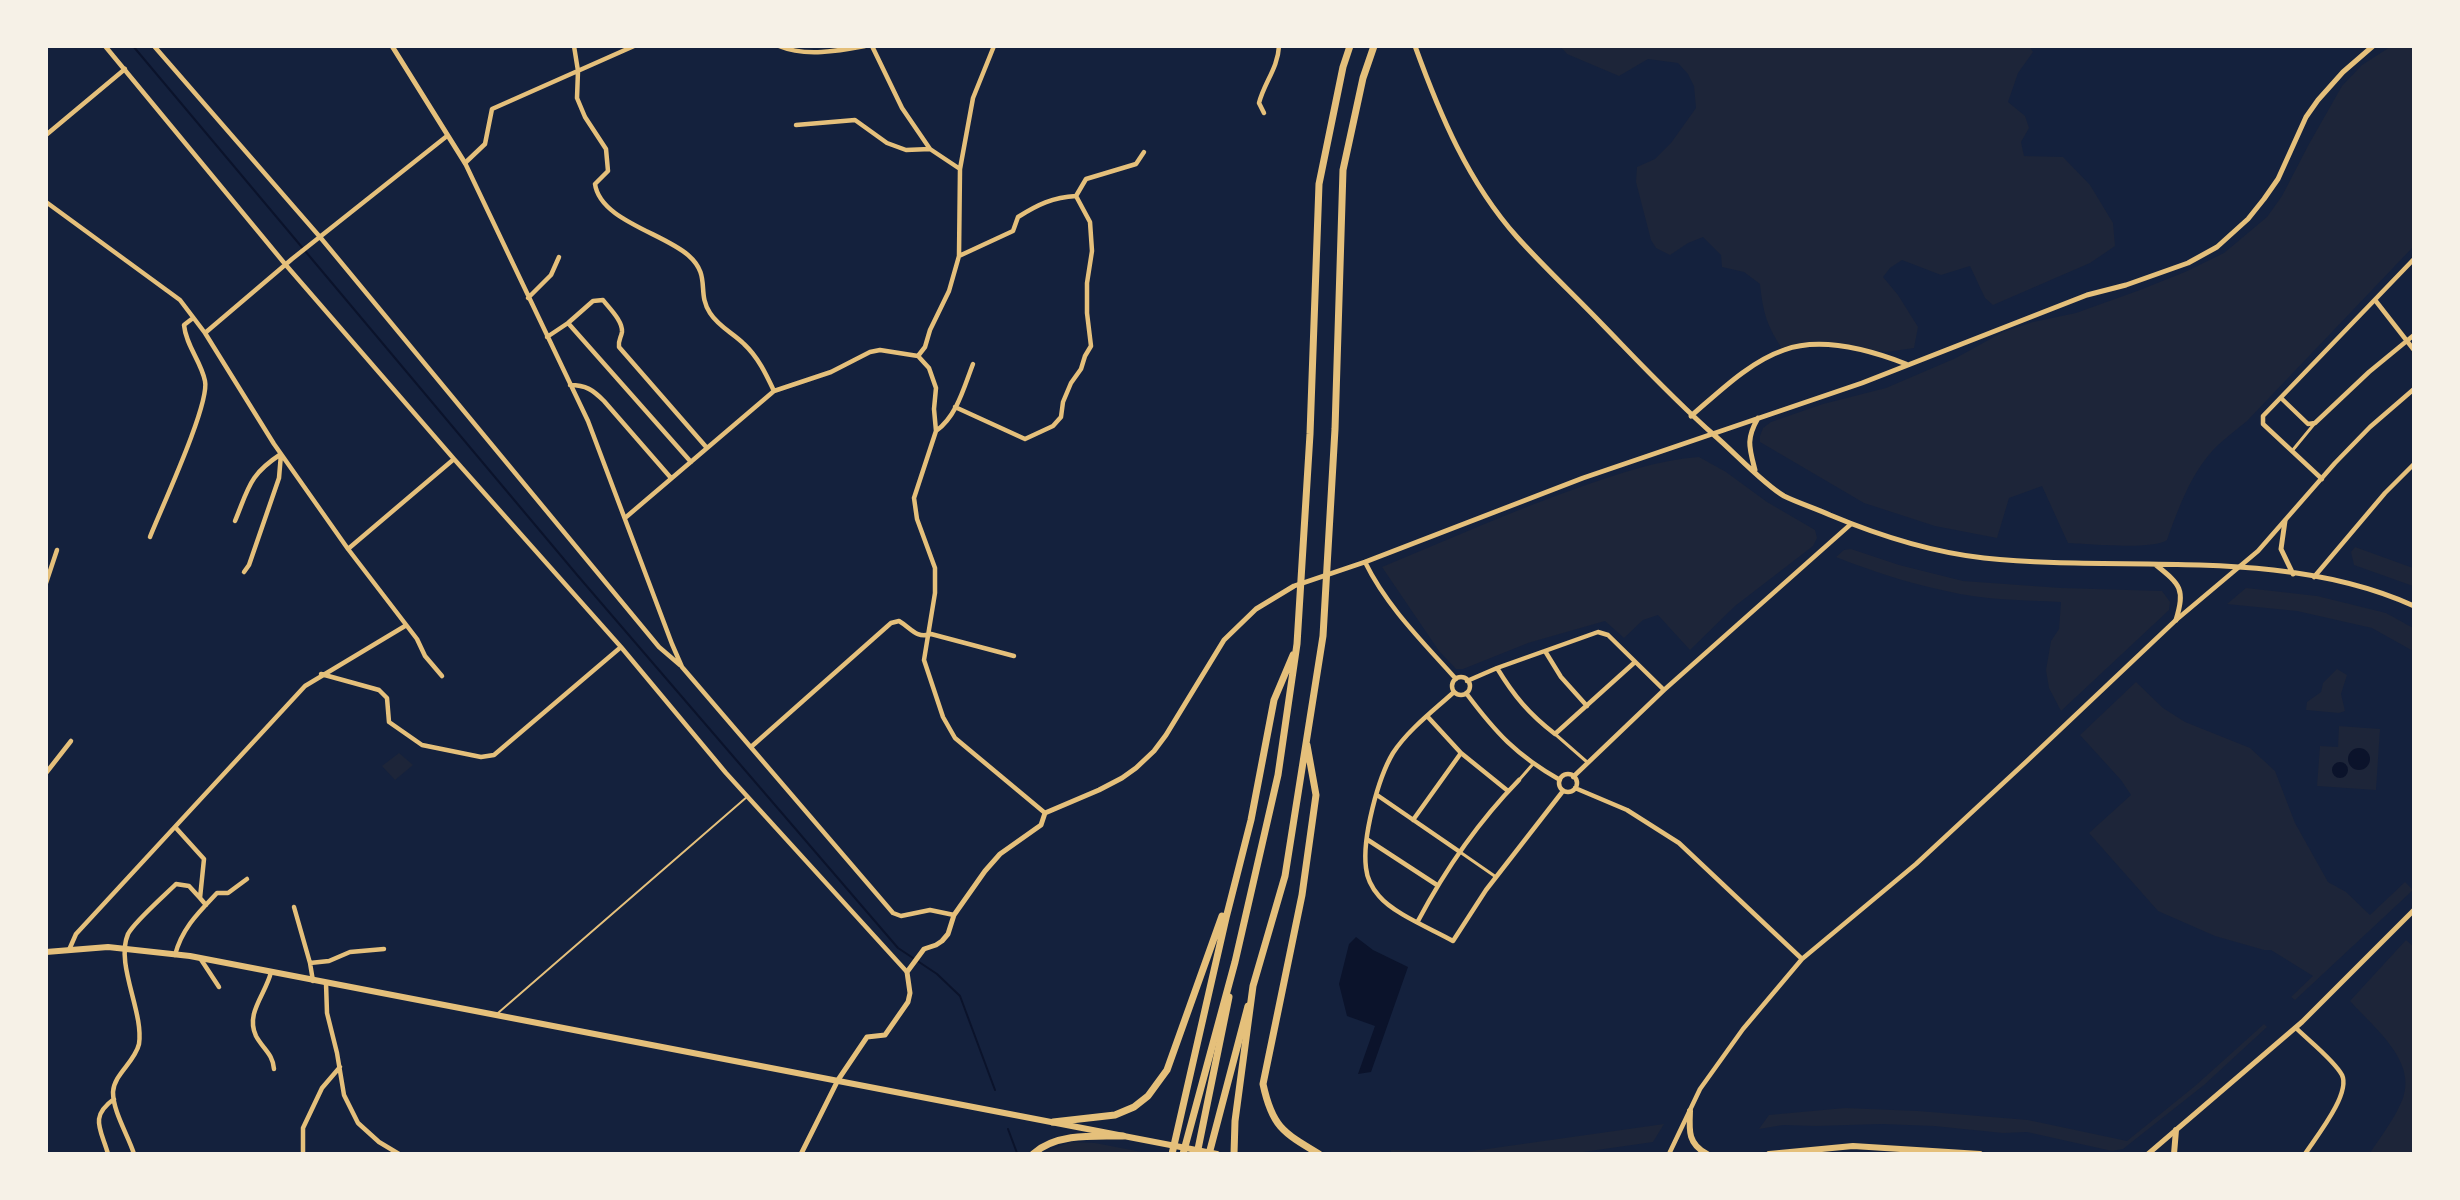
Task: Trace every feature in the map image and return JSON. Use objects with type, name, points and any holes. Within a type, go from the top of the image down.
[{"type":"main road","points":[[1197,1154],[1235,962],[1278,775],[1297,644],[1306,507],[1319,184],[1350,46]]},
{"type":"main road","points":[[1209,1154],[1253,986],[1285,876],[1323,636],[1335,429],[1343,171],[1360,92],[1374,46]]},
{"type":"main road","points":[[1172,1154],[1251,820],[1274,700],[1297,644]]},
{"type":"main road","points":[[1306,738],[1316,795],[1302,895],[1263,1084],[1269,1109],[1279,1127],[1319,1154]]},
{"type":"main road","points":[[1053,1122],[1115,1115],[1134,1107],[1148,1096],[1167,1070],[1235,880]]},
{"type":"main road","points":[[46,952],[108,948],[200,958],[1217,1154]]},
{"type":"main road","points":[[1183,1154],[1235,962]]},
{"type":"main road","points":[[1233,1154],[1235,1121],[1253,986]]},
{"type":"main road","points":[[1690,1111],[1689,1135],[1697,1148],[1707,1154]]},
{"type":"main road","points":[[2174,1154],[2176,1130]]},
{"type":"main road","points":[[1033,1154],[1056,1142],[1082,1137],[1123,1136]]},
{"type":"main road","points":[[1768,1154],[1853,1146],[1980,1154]]},
{"type":"street","points":[[105,46],[285,264],[621,647],[748,796],[907,972],[910,993],[891,1029],[885,1035],[867,1037],[838,1080],[801,1154]]},
{"type":"street","points":[[154,46],[651,638],[682,667],[893,913],[901,916],[930,910],[954,915]]},
{"type":"street","points":[[392,46],[465,163],[588,421],[682,667]]},
{"type":"street","points":[[574,46],[578,71],[577,98],[585,117],[606,149],[608,171],[595,184],[596,193],[617,215],[672,243],[697,264],[704,278],[704,296],[709,312],[721,326],[752,353],[765,370],[774,391]]},
{"type":"street","points":[[465,163],[485,144],[492,109],[634,46]]},
{"type":"street","points":[[778,46],[789,51],[814,52],[865,46]]},
{"type":"street","points":[[872,46],[902,108],[930,149],[960,169]]},
{"type":"street","points":[[918,356],[925,347],[930,330],[949,291],[959,256],[960,169],[973,98],[994,46]]},
{"type":"street","points":[[1264,113],[1259,103],[1272,74],[1279,46]]},
{"type":"street","points":[[1415,46],[1434,100],[1459,153],[1485,196],[1515,236],[1691,416],[1782,495],[1893,540],[1959,555],[2073,563],[2240,567],[2349,584],[2391,596],[2414,606]]},
{"type":"street","points":[[907,972],[924,949],[936,945],[948,934],[954,915],[999,855],[1041,825],[1045,813],[1122,778],[1154,751],[1224,640],[1256,609],[1294,586],[1365,562],[1583,478],[1862,382],[2087,295],[2126,285],[2188,263],[2217,247],[2248,219],[2278,179],[2306,117],[2318,100],[2343,72],[2373,46]]},
{"type":"street","points":[[46,135],[125,69]]},
{"type":"street","points":[[796,125],[855,120],[887,143],[897,147],[906,150],[930,149]]},
{"type":"street","points":[[205,333],[285,264],[447,136]]},
{"type":"street","points":[[1076,196],[1086,179],[1137,164],[1144,152]]},
{"type":"street","points":[[959,256],[979,249],[1013,231],[1018,217],[1039,203],[1060,197],[1076,196]]},
{"type":"street","points":[[955,407],[1025,439],[1053,426],[1060,417],[1071,383],[1081,369],[1091,346],[1087,293],[1092,251],[1090,222],[1076,196]]},
{"type":"street","points":[[46,202],[180,300],[205,333],[281,454],[348,549],[417,639],[424,657],[442,675]]},
{"type":"street","points":[[528,298],[551,275],[559,258]]},
{"type":"street","points":[[2322,479],[2263,424],[2263,416],[2413,262]]},
{"type":"street","points":[[547,337],[568,323],[593,301],[603,300],[621,324],[619,347],[706,448]]},
{"type":"street","points":[[2374,300],[2414,350]]},
{"type":"street","points":[[150,537],[183,457],[205,395],[205,381],[185,337],[184,325],[194,318]]},
{"type":"street","points":[[568,323],[691,462]]},
{"type":"street","points":[[2292,451],[2315,423],[2355,385],[2414,335]]},
{"type":"street","points":[[1691,416],[1747,370],[1783,350],[1797,346],[1813,344],[1847,348],[1881,354],[1906,364]]},
{"type":"street","points":[[625,518],[774,391],[831,372],[870,352],[880,350],[918,356],[929,368],[936,388],[934,409],[936,431]]},
{"type":"street","points":[[973,364],[955,407],[936,431],[915,498],[918,519],[935,568],[936,592],[924,660],[943,717],[955,738],[1045,813]]},
{"type":"street","points":[[570,385],[581,385],[591,389],[671,478]]},
{"type":"street","points":[[1669,1154],[1701,1089],[1743,1029],[1802,959],[1916,864],[2175,620],[2240,567],[2370,427],[2414,390]]},
{"type":"street","points":[[2281,398],[2308,424],[2315,423]]},
{"type":"street","points":[[1755,472],[1749,445],[1751,430],[1758,418]]},
{"type":"street","points":[[236,521],[252,479],[262,466],[281,454]]},
{"type":"street","points":[[244,572],[279,478],[281,454]]},
{"type":"street","points":[[348,549],[454,459]]},
{"type":"street","points":[[2314,577],[2385,493],[2414,464]]},
{"type":"street","points":[[2285,521],[2281,538],[2282,549],[2293,574]]},
{"type":"street","points":[[1573,777],[1664,690],[1851,524]]},
{"type":"street","points":[[46,583],[57,550]]},
{"type":"street","points":[[1365,562],[1390,605],[1456,679]]},
{"type":"street","points":[[2155,564],[2178,583],[2181,601],[2175,620]]},
{"type":"street","points":[[751,747],[891,624],[899,621],[923,637],[928,635],[1014,656]]},
{"type":"street","points":[[69,951],[76,934],[305,686],[321,674],[405,626]]},
{"type":"street","points":[[1467,681],[1598,632],[1608,635],[1664,690]]},
{"type":"street","points":[[321,674],[380,690],[387,698],[388,722],[422,745],[481,757],[494,755],[621,647]]},
{"type":"street","points":[[1545,651],[1561,677],[1587,706]]},
{"type":"street","points":[[1555,734],[1635,662]]},
{"type":"street","points":[[1497,668],[1530,715],[1587,762]]},
{"type":"street","points":[[1461,678],[1467,681],[1469,687],[1466,693],[1458,695],[1454,692],[1452,684],[1456,679],[1461,678]]},
{"type":"street","points":[[1454,692],[1427,716],[1394,752],[1385,768],[1368,840],[1366,869],[1370,883],[1386,904],[1453,940],[1496,877],[1563,791]]},
{"type":"street","points":[[1466,693],[1491,727],[1508,745],[1533,764],[1560,780]]},
{"type":"street","points":[[1427,716],[1461,753],[1508,791]]},
{"type":"street","points":[[46,773],[71,741]]},
{"type":"street","points":[[1413,820],[1461,753]]},
{"type":"street","points":[[1418,921],[1437,885],[1460,852],[1508,791],[1533,764]]},
{"type":"street","points":[[1560,780],[1566,775],[1573,777],[1576,781],[1575,788],[1569,792],[1563,791]]},
{"type":"street","points":[[1560,780],[1563,791]]},
{"type":"street","points":[[1575,788],[1627,810],[1679,843],[1802,959]]},
{"type":"street","points":[[1377,795],[1496,877]]},
{"type":"street","points":[[176,828],[204,859],[200,898]]},
{"type":"street","points":[[1368,840],[1437,885]]},
{"type":"street","points":[[175,955],[178,941],[189,923],[217,893],[228,893],[247,879]]},
{"type":"street","points":[[134,1154],[113,1091],[133,1058],[139,1043],[138,1021],[124,949],[129,932],[176,884],[189,886],[206,905]]},
{"type":"street","points":[[294,908],[313,981]]},
{"type":"street","points":[[2148,1154],[2296,1028],[2414,910]]},
{"type":"street","points":[[309,963],[329,961],[350,952],[384,949]]},
{"type":"street","points":[[200,958],[219,987]]},
{"type":"street","points":[[272,972],[268,988],[254,1009],[254,1026],[256,1036],[273,1058],[274,1070]]},
{"type":"street","points":[[326,983],[327,1013],[344,1095],[358,1124],[379,1142],[399,1154]]},
{"type":"street","points":[[2296,1028],[2337,1068],[2342,1076],[2344,1087],[2340,1099],[2305,1154]]},
{"type":"street","points":[[303,1154],[303,1128],[322,1088],[340,1067]]},
{"type":"street","points":[[108,1154],[98,1126],[99,1113],[114,1099]]},
{"type":"lane","points":[[496,1014],[748,796]]},
{"type":"shaded area","points":[[1561,47],[2030,47],[2033,52],[2018,73],[2008,102],[2025,116],[2029,128],[2021,142],[2024,156],[2063,157],[2090,185],[2113,223],[2115,246],[2090,263],[1993,305],[1985,298],[1970,266],[1941,275],[1902,260],[1890,268],[1883,277],[1898,295],[1918,327],[1914,348],[1887,352],[1813,344],[1783,350],[1767,319],[1760,284],[1744,272],[1722,267],[1721,255],[1703,237],[1688,243],[1670,255],[1656,248],[1651,240],[1636,182],[1637,167],[1655,159],[1671,143],[1696,108],[1694,86],[1688,74],[1678,63],[1648,59],[1619,76],[1567,54]]},
{"type":"shaded area","points":[[2390,47],[2413,47],[2413,247],[2247,421],[2209,455],[2187,490],[2167,540],[2135,546],[2068,543],[2042,486],[2009,498],[1997,538],[1935,526],[1864,503],[1760,442],[1763,428],[1771,422],[1823,404],[1886,388],[1956,358],[2003,332],[2033,322],[2076,313],[2185,272],[2224,253],[2267,217],[2282,196],[2342,86],[2362,65]]},
{"type":"shaded area","points":[[1699,457],[1726,472],[1767,502],[1815,530],[1817,538],[1813,546],[1735,606],[1690,650],[1658,615],[1643,620],[1624,638],[1605,621],[1528,643],[1463,669],[1456,669],[1439,651],[1382,567],[1507,515],[1597,481],[1654,464]]},
{"type":"shaded area","points":[[2355,547],[2413,568],[2413,586],[2354,565],[2351,552]]},
{"type":"shaded area","points":[[1851,549],[1899,565],[1963,581],[2061,588],[2162,591],[2170,602],[2169,610],[2061,711],[2049,688],[2046,670],[2051,641],[2059,629],[2061,602],[1974,596],[1918,584],[1836,557],[1844,550]]},
{"type":"shaded area","points":[[2246,588],[2317,596],[2386,613],[2413,628],[2413,651],[2372,628],[2297,611],[2227,604]]},
{"type":"shaded area","points":[[2337,669],[2347,675],[2341,694],[2345,711],[2339,713],[2306,710],[2307,702],[2321,692],[2323,683]]},
{"type":"shaded area","points":[[2136,682],[2163,708],[2185,722],[2250,748],[2275,771],[2295,823],[2328,882],[2346,892],[2370,915],[2405,882],[2413,890],[2295,1000],[2291,997],[2313,976],[2271,950],[2215,936],[2158,911],[2089,833],[2131,795],[2121,780],[2080,735]]},
{"type":"shaded area","points":[[2339,726],[2380,729],[2376,790],[2317,786],[2320,746],[2338,747]]},
{"type":"shaded area","points":[[2359,748],[2367,751],[2370,759],[2367,767],[2359,770],[2351,767],[2348,759],[2351,751]]},
{"type":"shaded area","points":[[399,753],[413,765],[395,780],[382,766]]},
{"type":"shaded area","points":[[2340,762],[2348,770],[2340,778],[2332,770]]},
{"type":"shaded area","points":[[1356,937],[1373,950],[1408,967],[1371,1072],[1358,1074],[1375,1026],[1347,1016],[1339,984],[1349,944]]},
{"type":"shaded area","points":[[2406,940],[2414,947],[2413,1153],[2370,1153],[2396,1112],[2403,1098],[2406,1084],[2404,1070],[2390,1045],[2350,1001]]},
{"type":"shaded area","points":[[2264,1024],[2267,1027],[2204,1085],[2123,1149],[2112,1151],[2027,1132],[2003,1133],[1934,1126],[1783,1125],[1759,1129],[1769,1115],[1845,1108],[2028,1120],[2127,1141],[2195,1086]]},
{"type":"shaded area","points":[[1664,1124],[1653,1142],[1576,1153],[1391,1153],[1391,1150],[1466,1152]]},
{"type":"shaded area","points":[[1071,1142],[1095,1143],[1147,1153],[1041,1153]]},
{"type":"waterway","points":[[133,46],[578,576],[898,948],[937,974],[960,996],[995,1090]]},
{"type":"waterway","points":[[1008,1129],[1017,1153]]}]
